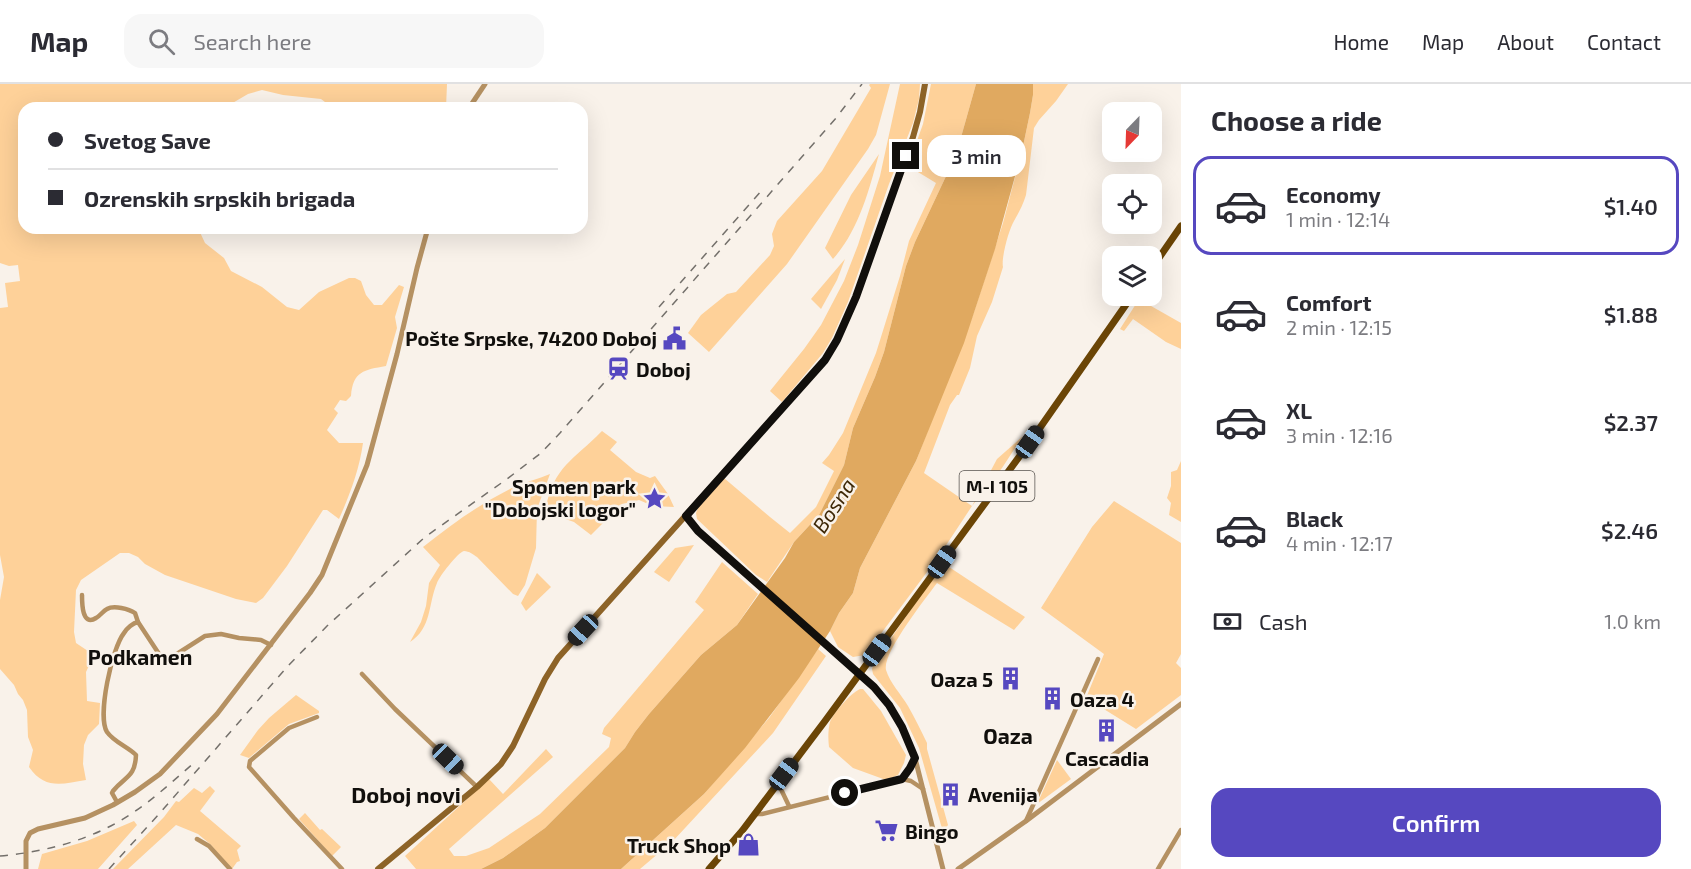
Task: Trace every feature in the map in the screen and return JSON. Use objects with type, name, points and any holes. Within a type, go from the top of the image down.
[{"type":"main road","points":[[378,869],[493,772],[507,756],[554,663],[825,360],[837,340],[856,297],[913,137],[925,84]]},
{"type":"main road","points":[[1162,254],[1181,226]]},
{"type":"main road","name":"M-I 105","points":[[709,869],[742,831],[859,674],[1030,442],[1125,306]]},
{"type":"street","points":[[474,102],[484,84]]},
{"type":"street","points":[[26,869],[26,838],[30,833],[85,818],[135,792],[171,763],[217,714],[322,575],[367,465],[426,234]]},
{"type":"street","points":[[686,516],[698,531],[874,687],[889,705],[902,727],[915,758],[943,869]]},
{"type":"street","points":[[82,595],[82,610],[85,618],[90,620],[94,620],[112,607],[131,610],[135,613],[138,622],[163,660],[169,659],[205,636],[221,634],[261,640],[271,645]]},
{"type":"street","points":[[117,802],[112,793],[131,774],[136,766],[136,755],[115,740],[105,726],[108,676],[122,634],[134,622],[138,622]]},
{"type":"street","points":[[1026,820],[1098,659]]},
{"type":"street","points":[[362,674],[395,709],[477,787]]},
{"type":"street","points":[[958,869],[1181,704]]},
{"type":"street","points":[[317,717],[286,730],[250,761],[249,767],[342,869]]},
{"type":"street","points":[[902,779],[915,758]]},
{"type":"street","points":[[755,814],[902,779],[911,781],[922,789]]},
{"type":"street","points":[[778,783],[789,806]]},
{"type":"street","points":[[1158,869],[1181,830]]},
{"type":"street","points":[[197,839],[209,846],[230,869]]},
{"type":"shaded area","points":[[0,84],[447,84],[446,102],[325,102],[321,99],[262,90],[248,94],[234,102],[18,102],[18,234],[201,234],[205,243],[224,258],[231,271],[262,287],[287,307],[299,310],[319,292],[349,278],[361,281],[366,295],[374,305],[382,305],[399,285],[404,287],[395,317],[397,328],[386,366],[366,371],[357,377],[351,396],[346,401],[340,400],[334,409],[338,413],[327,430],[339,443],[363,443],[354,482],[339,519],[327,510],[323,510],[287,566],[263,598],[256,603],[236,599],[165,575],[129,553],[120,553],[81,580],[76,590],[74,632],[76,643],[94,655],[86,672],[87,701],[100,703],[99,724],[88,735],[84,745],[83,764],[86,780],[62,784],[54,784],[41,779],[29,767],[33,750],[28,737],[27,710],[14,685],[0,669],[0,600],[4,577],[0,555],[0,308],[8,307],[5,283],[20,281],[18,265],[9,266],[0,263]]},
{"type":"shaded area","points":[[870,84],[890,84],[876,135],[868,149],[787,264],[709,352],[688,333],[701,315],[727,294],[736,292],[770,255],[774,246],[772,234],[777,221],[822,171],[871,88]]},
{"type":"shaded area","points":[[900,84],[920,84],[919,99],[913,123],[848,302],[823,353],[782,402],[770,391],[821,325],[844,281],[858,245],[880,176]]},
{"type":"shaded area","points":[[931,84],[976,84],[956,155],[906,266],[884,352],[853,428],[844,465],[819,515],[794,542],[767,582],[756,575],[697,519],[696,513],[724,478],[790,533],[816,507],[834,471],[822,463],[843,433],[876,353],[909,241],[936,183],[908,166],[923,124]]},
{"type":"shaded area","points":[[1033,84],[1068,84],[1034,128],[1026,195],[1008,237],[1003,267],[992,302],[977,336],[970,368],[959,395],[950,405],[924,473],[972,506],[939,556],[865,655],[853,657],[838,647],[830,631],[853,593],[860,568],[916,461],[974,312],[1003,223],[1022,151]]},
{"type":"shaded area","points":[[879,154],[856,223],[833,259],[825,248],[851,195]]},
{"type":"shaded area","points":[[845,259],[837,280],[821,309],[811,299]]},
{"type":"shaded area","points":[[1135,306],[1151,306],[1181,323],[1181,349],[1166,342],[1133,319],[1124,331],[1120,329]]},
{"type":"shaded area","points":[[602,431],[617,442],[610,450],[636,472],[650,478],[655,476],[674,507],[653,506],[639,500],[622,504],[591,535],[574,522],[545,512],[553,484],[559,474]]},
{"type":"shaded area","points":[[1023,436],[1002,468],[972,506],[997,459]]},
{"type":"shaded area","points":[[1181,461],[1181,522],[1169,515],[1171,503],[1167,498],[1171,486],[1171,472],[1177,470]]},
{"type":"shaded area","points":[[550,474],[537,509],[536,548],[525,585],[518,596],[513,594],[477,557],[470,552],[461,552],[438,580],[426,623],[410,642],[421,622],[429,583],[440,565],[423,547],[490,500],[514,487]]},
{"type":"shaded area","points":[[1114,501],[1181,543],[1181,654],[1176,663],[1181,668],[1181,695],[1136,729],[1086,698],[1104,654],[1041,608],[1092,527]]},
{"type":"shaded area","points":[[694,545],[669,582],[654,572],[675,548]]},
{"type":"shaded area","points":[[722,562],[758,594],[737,625],[701,655],[649,714],[625,748],[545,828],[503,858],[481,869],[416,869],[405,856],[489,779],[503,794],[546,749],[553,757],[449,849],[454,856],[466,856],[489,848],[540,814],[609,747],[611,738],[602,734],[604,728],[704,610],[695,602]]},
{"type":"shaded area","points":[[944,562],[1025,617],[1014,630],[937,583],[891,651],[886,670],[927,743],[948,825],[943,832],[919,748],[900,708],[873,674],[872,669]]},
{"type":"shaded area","points":[[537,573],[551,587],[526,611],[521,603]]},
{"type":"shaded area","points":[[818,649],[826,656],[773,733],[673,841],[640,869],[621,869],[704,794],[769,718]]},
{"type":"shaded area","points":[[863,689],[881,711],[906,755],[898,775],[886,780],[853,768],[829,747],[832,718],[847,699]]},
{"type":"shaded area","points":[[296,695],[319,713],[289,724],[249,758],[240,755],[269,718]]},
{"type":"shaded area","points":[[1057,760],[1071,779],[1037,804]]},
{"type":"shaded area","points":[[210,786],[215,791],[200,811],[241,846],[237,850],[240,861],[232,869],[198,834],[176,825],[128,869],[113,869],[164,817],[176,801],[179,802],[194,788],[202,793]]},
{"type":"shaded area","points":[[305,813],[320,830],[322,829],[341,847],[332,856],[299,819]]},
{"type":"shaded area","points":[[134,821],[137,825],[98,869],[38,869],[42,854],[87,841]]},
{"type":"water","name":"Bosna","points":[[976,84],[1033,84],[1022,151],[995,249],[964,343],[916,461],[860,568],[853,593],[830,631],[799,678],[745,748],[704,794],[621,869],[481,869],[503,858],[545,828],[625,748],[649,714],[701,655],[737,625],[794,542],[819,515],[844,465],[853,428],[884,352],[906,266],[956,155]]},
{"type":"railway","points":[[109,869],[287,667],[327,626],[425,537],[541,453],[836,118],[862,84]]},
{"type":"railway","points":[[659,307],[762,190]]},
{"type":"railway","points":[[0,856],[51,848],[100,831],[139,808],[195,762]]},
{"type":"place","name":"Pošte Srpske, 74200 Doboj","points":[[675,338]]},
{"type":"place","name":"Doboj","points":[[618,369]]},
{"type":"place","name":"Spomen park \"Dobojski logor\"","points":[[654,498]]},
{"type":"place","name":"Oaza 5","points":[[1011,679]]},
{"type":"place","name":"Oaza 4","points":[[1052,699]]},
{"type":"place","name":"Cascadia","points":[[1107,731]]},
{"type":"place","name":"Avenija","points":[[950,794]]},
{"type":"place","name":"Bingo","points":[[887,831]]},
{"type":"place","name":"Truck Shop","points":[[749,845]]},
{"type":"district","name":"Podkamen","points":[[140,656]]},
{"type":"district","name":"Oaza","points":[[1008,735]]},
{"type":"district","name":"Doboj novi","points":[[406,794]]},
{"type":"route","points":[[845,793],[902,779],[915,758],[902,727],[889,705],[874,687],[698,531],[686,516],[825,360],[837,340],[856,297],[906,156]]}]
